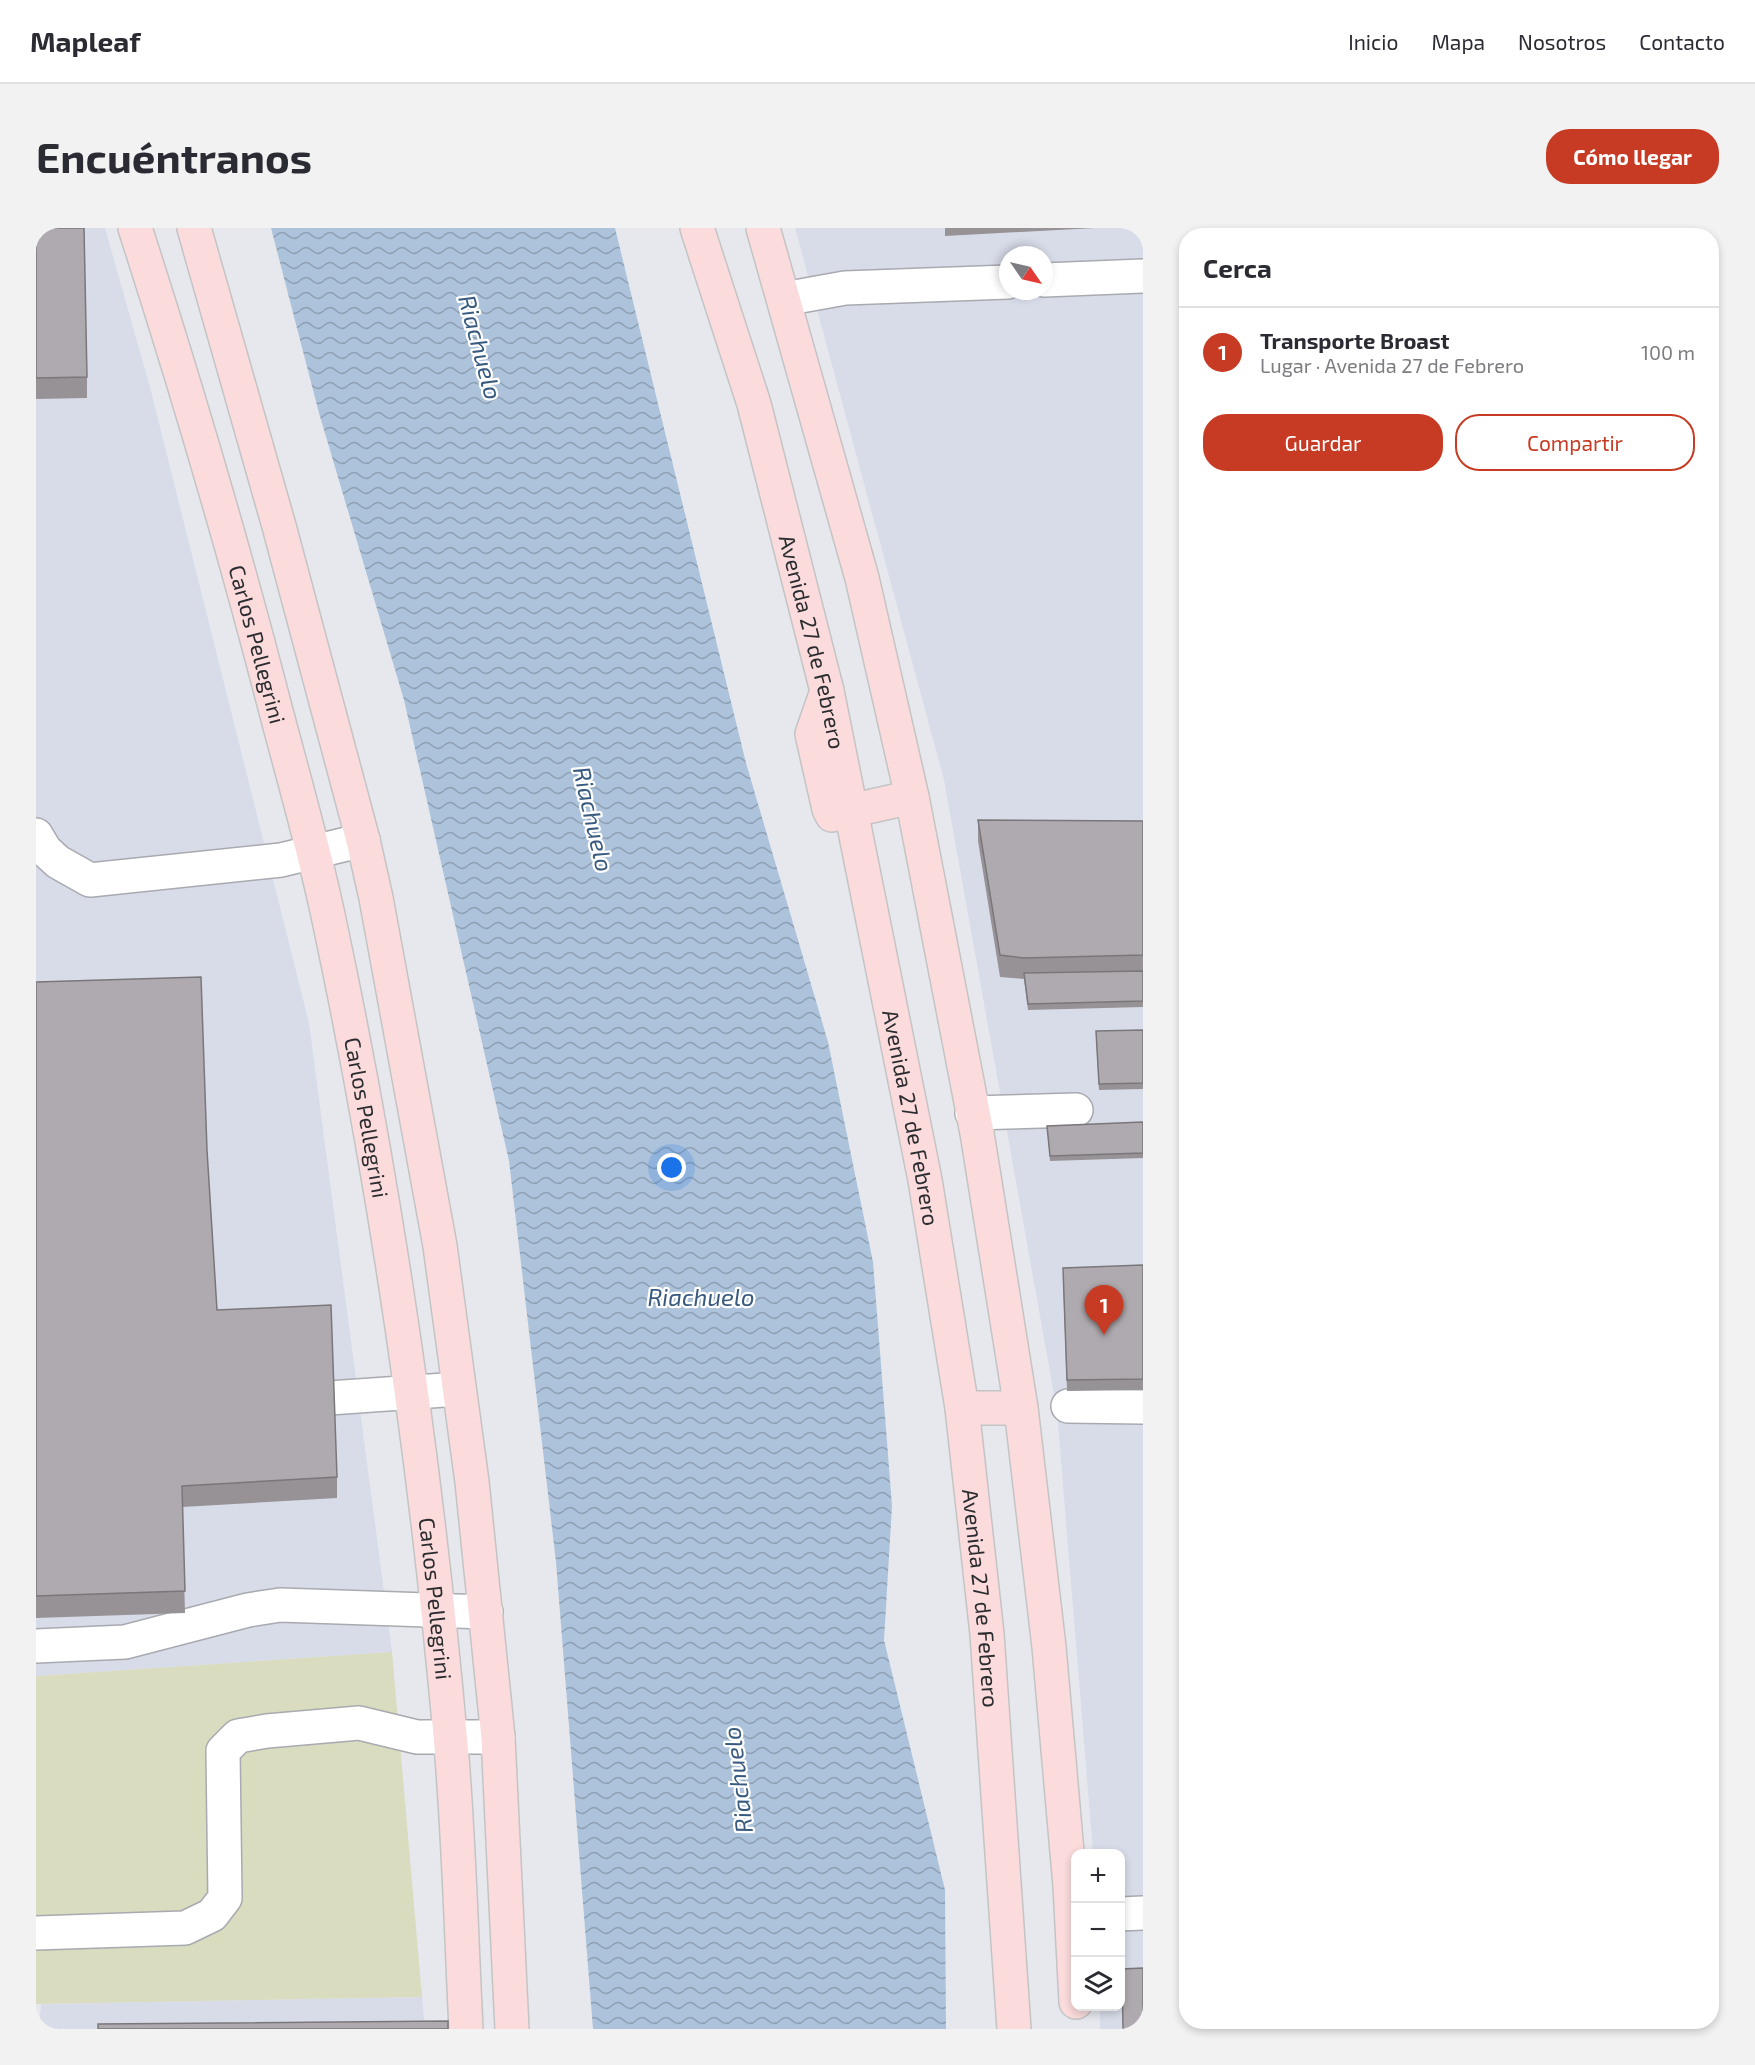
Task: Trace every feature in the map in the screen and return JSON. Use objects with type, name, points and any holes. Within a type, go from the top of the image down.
[{"type":"main road","name":"Carlos Pellegrini","points":[[135,228],[175,350],[246,596],[313,853],[333,939],[391,1251],[411,1393],[451,1738],[466,2029]]},
{"type":"main road","points":[[194,228],[279,526],[363,840],[376,898],[440,1246],[472,1482],[498,1737],[512,2029]]},
{"type":"main road","name":"Avenida 27 de Febrero","points":[[697,228],[754,404],[827,691],[812,734],[828,809],[832,815],[838,816],[852,812],[925,1180],[962,1408],[987,1634],[1014,2029]]},
{"type":"main road","points":[[763,228],[862,578],[912,797],[972,1113],[1021,1408],[1049,1647],[1072,1903]]},
{"type":"main road","points":[[852,812],[912,797]]},
{"type":"main road","points":[[962,1408],[1021,1408]]},
{"type":"main road","points":[[1076,2011],[1077,2029]]},
{"type":"lane","points":[[1053,280],[1143,276]]},
{"type":"lane","points":[[784,299],[845,288],[999,282]]},
{"type":"lane","points":[[36,835],[57,862],[90,880],[257,863],[313,853],[363,840]]},
{"type":"lane","points":[[972,1113],[1076,1110]]},
{"type":"lane","points":[[329,1398],[459,1389]]},
{"type":"lane","points":[[1068,1406],[1143,1407]]},
{"type":"lane","points":[[36,1646],[125,1642],[248,1610],[280,1605],[486,1612]]},
{"type":"lane","points":[[36,1933],[185,1928],[212,1915],[225,1898],[223,1751],[238,1736],[359,1723],[417,1737],[498,1737]]},
{"type":"lane","points":[[1125,1914],[1143,1913]]},
{"type":"shaded area","points":[[36,228],[105,228],[150,387],[309,1023],[392,1652],[36,1676]]},
{"type":"shaded area","points":[[795,228],[1143,228],[1143,2029],[1100,2029],[1100,2011],[1125,2011],[1125,1849],[1093,1849],[1057,1411],[944,780]]},
{"type":"shaded area","points":[[422,1997],[425,2029],[39,2029],[41,2004]]},
{"type":"green space","points":[[392,1652],[422,1997],[36,2004],[36,1676]]},
{"type":"water","name":"Riachuelo","points":[[271,228],[615,228],[746,763],[828,1042],[873,1262],[892,1506],[884,1640],[945,1890],[946,2029],[593,2029],[556,1562],[509,1161],[404,700],[319,413]]},
{"type":"building","points":[[36,228],[84,228],[87,377],[36,378]]},
{"type":"building","points":[[978,820],[1143,821],[1143,955],[1024,958],[1000,955]]},
{"type":"building","points":[[1143,971],[1143,1001],[1028,1004],[1024,973]]},
{"type":"building","points":[[201,977],[207,1150],[217,1310],[331,1305],[337,1477],[182,1486],[185,1591],[36,1596],[36,982]]},
{"type":"building","points":[[1143,1030],[1143,1083],[1099,1084],[1096,1031]]},
{"type":"building","points":[[1143,1122],[1143,1153],[1050,1156],[1047,1126]]},
{"type":"building","points":[[1143,1265],[1143,1379],[1067,1380],[1063,1268]]},
{"type":"building","points":[[1143,1968],[1143,2029],[1123,2029],[1125,1969]]},
{"type":"building","points":[[448,2021],[448,2029],[98,2029],[98,2024]]},
{"type":"place","name":"Transporte Broast","points":[[1104,1335]]}]
